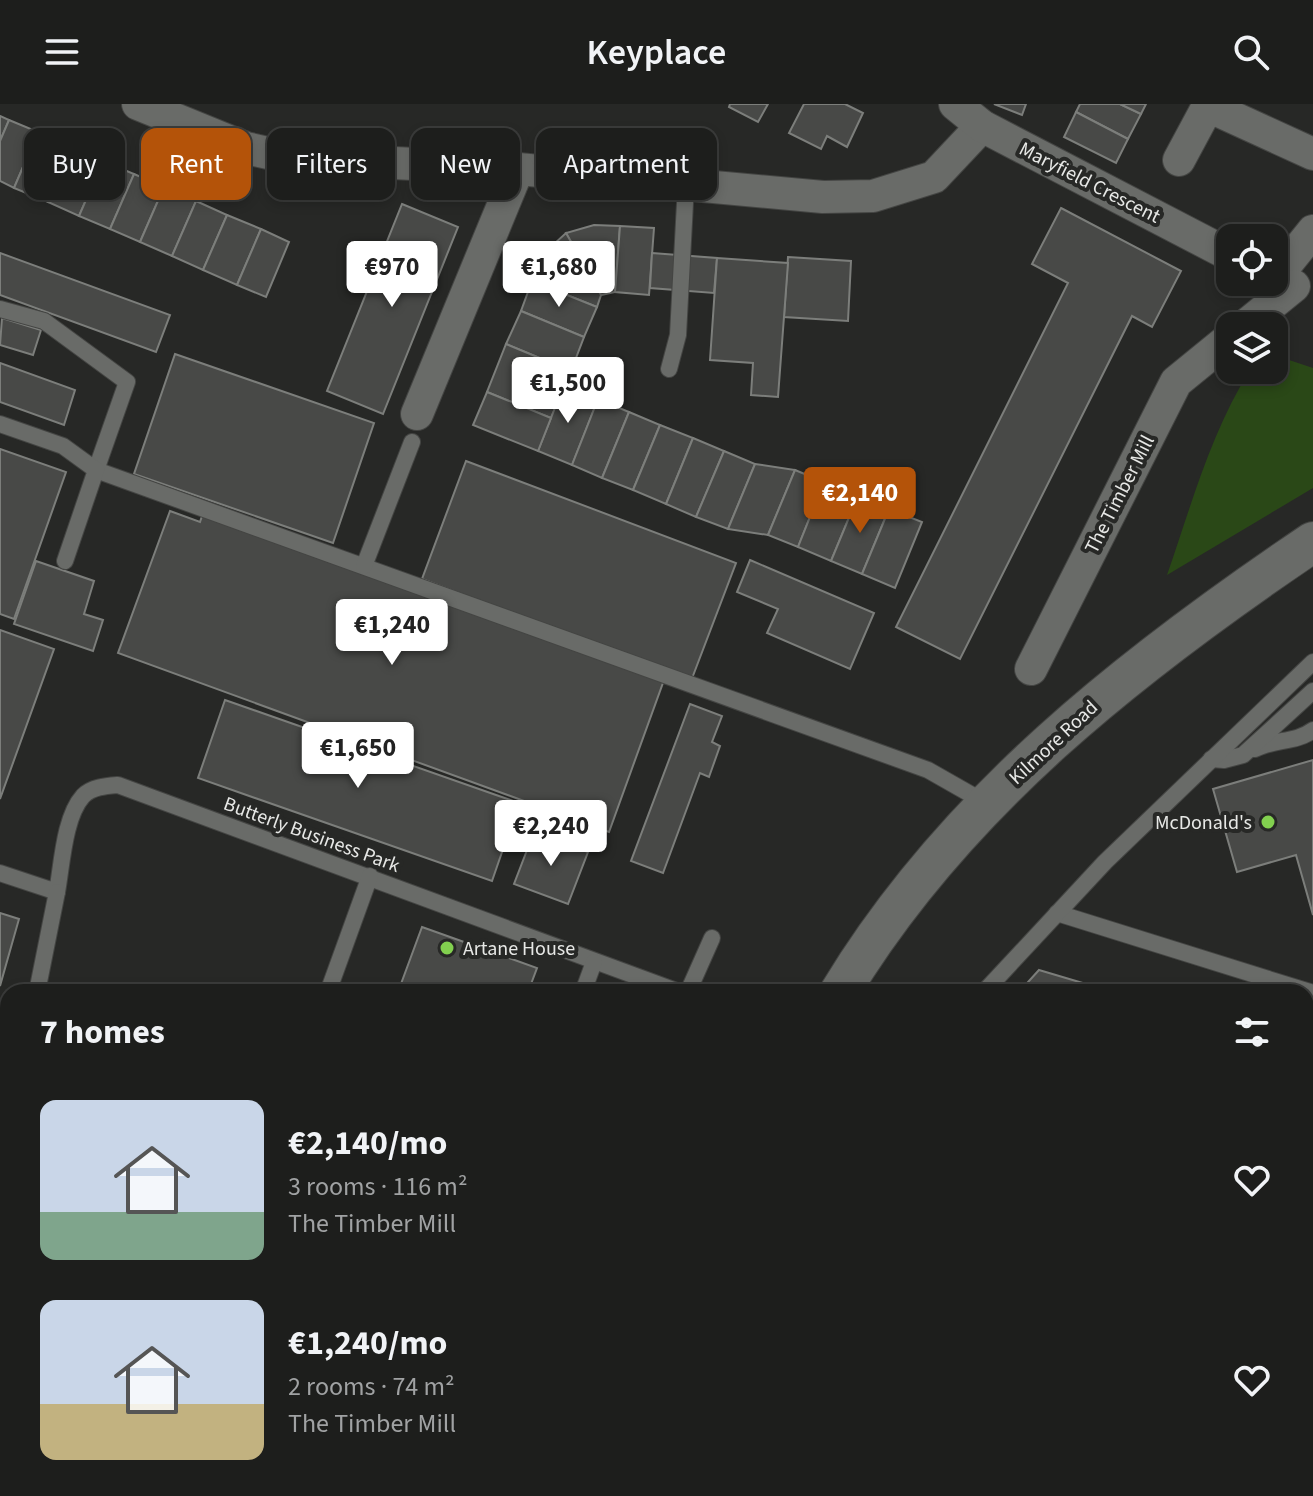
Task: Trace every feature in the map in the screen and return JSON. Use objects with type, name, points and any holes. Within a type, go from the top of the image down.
[{"type":"street","points":[[138,104],[246,148],[290,158],[411,164]]},
{"type":"street","name":"Maryfield Crescent","points":[[955,104],[982,126],[1216,248]]},
{"type":"street","points":[[1179,160],[1208,106],[1313,154]]},
{"type":"street","points":[[717,187],[823,197],[873,196],[934,177],[982,126]]},
{"type":"street","points":[[415,428],[506,200]]},
{"type":"street","points":[[1260,312],[1289,285],[1313,231]]},
{"type":"street","name":"The Timber Mill","points":[[1031,669],[1176,382],[1216,349]]},
{"type":"street","name":"Kilmore Road","points":[[845,984],[898,904],[987,804],[1122,679],[1227,600],[1313,542]]},
{"type":"lane","points":[[669,369],[678,335],[685,200]]},
{"type":"lane","points":[[0,309],[44,321],[127,382],[65,561]]},
{"type":"lane","points":[[0,424],[63,446],[96,470],[928,770],[987,804]]},
{"type":"lane","points":[[364,566],[415,428]]},
{"type":"lane","points":[[991,984],[1105,862],[1313,662]]},
{"type":"lane","points":[[1243,755],[1313,691]]},
{"type":"lane","points":[[1211,759],[1224,760],[1243,755],[1270,742],[1299,738],[1313,730]]},
{"type":"lane","name":"Butterly Business Park","points":[[39,984],[71,814],[84,795],[100,787],[118,785],[656,984]]},
{"type":"lane","points":[[0,873],[57,892]]},
{"type":"lane","points":[[331,984],[370,876]]},
{"type":"lane","points":[[1057,913],[1284,984]]},
{"type":"lane","points":[[692,984],[712,938]]},
{"type":"lane","points":[[586,984],[594,962]]},
{"type":"green space","points":[[1288,360],[1313,368],[1313,488],[1167,575],[1203,470],[1242,384],[1288,384]]},
{"type":"building","points":[[730,104],[768,104],[758,122],[729,107]]},
{"type":"building","points":[[804,104],[845,104],[863,113],[847,147],[827,136],[821,149],[789,133]]},
{"type":"building","points":[[994,104],[1026,104],[1022,115]]},
{"type":"building","points":[[1080,104],[1120,104],[1141,114],[1128,139],[1076,112]]},
{"type":"building","points":[[1120,104],[1146,104],[1141,114]]},
{"type":"building","points":[[1076,112],[1128,139],[1116,163],[1064,137]]},
{"type":"building","points":[[0,116],[9,120],[0,141]]},
{"type":"building","points":[[9,120],[28,128],[24,128],[24,165],[14,188],[0,181],[0,141]]},
{"type":"building","points":[[24,165],[24,192],[14,188]]},
{"type":"building","points":[[125,170],[134,174],[125,195]]},
{"type":"building","points":[[134,174],[141,177],[141,200],[158,200],[140,242],[110,229]]},
{"type":"building","points":[[49,200],[86,200],[79,216]]},
{"type":"building","points":[[86,200],[123,200],[110,229],[79,216]]},
{"type":"building","points":[[158,200],[196,201],[172,256],[140,242]]},
{"type":"building","points":[[196,201],[227,215],[203,270],[172,256]]},
{"type":"building","points":[[402,204],[458,227],[383,414],[327,391]]},
{"type":"building","points":[[1061,208],[1181,271],[1152,327],[1132,316],[960,659],[896,627],[1068,283],[1032,264]]},
{"type":"building","points":[[227,215],[261,229],[237,285],[203,270]]},
{"type":"building","points":[[594,225],[620,226],[615,292],[601,295],[566,233]]},
{"type":"building","points":[[620,226],[654,228],[649,295],[615,292]]},
{"type":"building","points":[[261,229],[289,242],[266,297],[237,285]]},
{"type":"building","points":[[566,233],[601,295],[597,307],[532,281],[542,255]]},
{"type":"building","points":[[0,253],[170,315],[156,352],[0,295]]},
{"type":"building","points":[[652,253],[717,258],[714,293],[650,288]]},
{"type":"building","points":[[788,257],[851,261],[848,321],[784,317]]},
{"type":"building","points":[[717,258],[788,263],[778,397],[751,395],[753,363],[710,360]]},
{"type":"building","points":[[532,281],[597,307],[584,337],[521,311]]},
{"type":"building","points":[[521,311],[584,337],[571,371],[506,344]]},
{"type":"building","points":[[2,318],[41,330],[33,355],[0,345]]},
{"type":"building","points":[[506,344],[571,371],[551,418],[487,392]]},
{"type":"building","points":[[175,354],[374,423],[333,543],[134,474]]},
{"type":"building","points":[[0,363],[75,390],[64,425],[0,402]]},
{"type":"building","points":[[564,385],[598,399],[572,465],[538,451]]},
{"type":"building","points":[[487,392],[551,418],[538,451],[473,425]]},
{"type":"building","points":[[598,399],[629,412],[602,478],[572,465]]},
{"type":"building","points":[[629,412],[660,425],[633,490],[602,478]]},
{"type":"building","points":[[660,425],[693,438],[666,504],[633,490]]},
{"type":"building","points":[[693,438],[724,451],[696,517],[666,504]]},
{"type":"building","points":[[0,449],[66,472],[14,619],[0,614]]},
{"type":"building","points":[[724,451],[755,464],[728,529],[696,517]]},
{"type":"building","points":[[466,461],[736,563],[691,681],[422,579]]},
{"type":"building","points":[[755,464],[795,470],[768,535],[728,529]]},
{"type":"building","points":[[795,470],[824,482],[798,547],[768,535]]},
{"type":"building","points":[[824,482],[858,496],[831,561],[798,547]]},
{"type":"building","points":[[858,496],[889,509],[862,574],[831,561]]},
{"type":"building","points":[[889,509],[922,522],[895,588],[862,574]]},
{"type":"building","points":[[170,511],[200,522],[203,513],[664,680],[609,832],[118,653]]},
{"type":"building","points":[[750,560],[874,613],[850,669],[767,633],[778,609],[737,592]]},
{"type":"building","points":[[36,561],[94,581],[84,614],[103,620],[93,651],[14,624]]},
{"type":"building","points":[[0,630],[54,649],[0,799]]},
{"type":"building","points":[[225,700],[519,803],[492,881],[198,778]]},
{"type":"building","points":[[690,704],[722,716],[712,742],[720,746],[709,777],[700,773],[663,873],[631,861]]},
{"type":"building","name":"McDonald's","points":[[1313,760],[1313,915],[1296,855],[1237,872],[1213,789]]},
{"type":"building","points":[[534,832],[588,852],[568,904],[514,884]]},
{"type":"building","points":[[0,913],[19,919],[0,984]]},
{"type":"building","name":"Artane House","points":[[422,927],[537,968],[531,984],[401,984]]},
{"type":"building","points":[[1039,970],[1086,984],[1026,984]]},
{"type":"place","name":"McDonald's","points":[[1268,822]]},
{"type":"place","name":"Artane House","points":[[447,948]]}]
